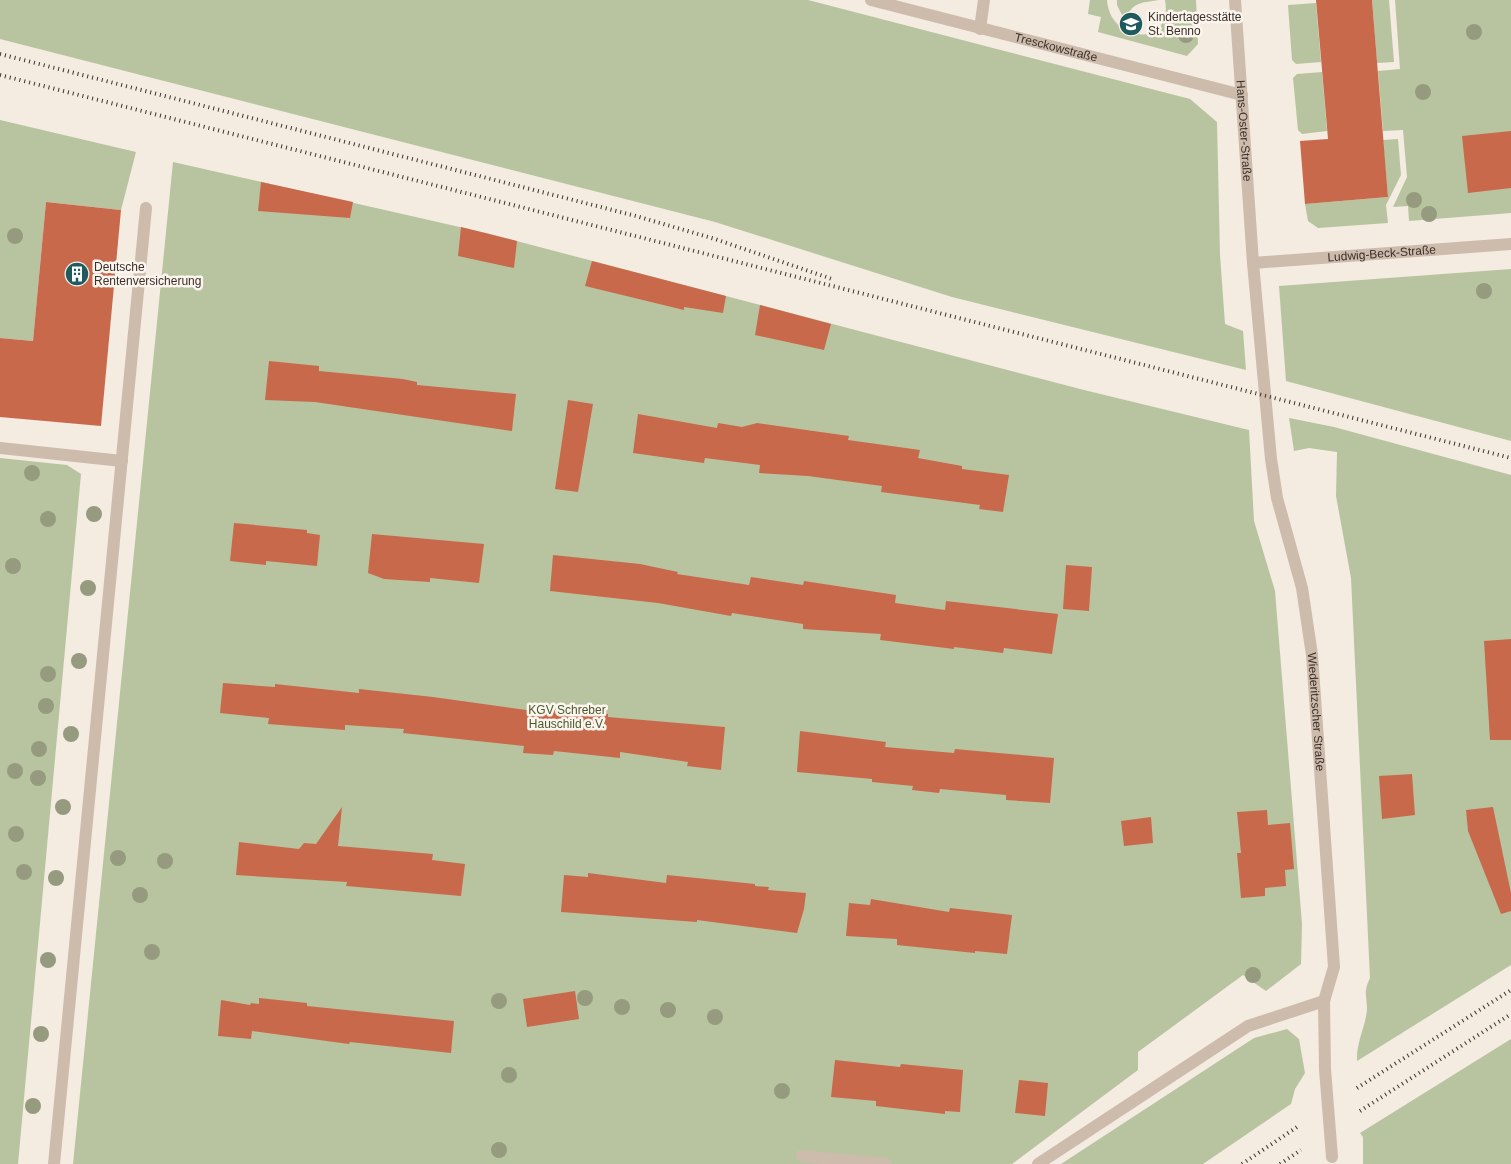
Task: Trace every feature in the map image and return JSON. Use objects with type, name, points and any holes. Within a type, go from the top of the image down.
[{"type":"street","name":"Tresckowstraße","points":[[871,0],[1242,95]]},
{"type":"street","points":[[980,29],[984,0]]},
{"type":"street","name":"Hans-Oster-Straße","points":[[1235,0],[1253,263]]},
{"type":"street","points":[[54,1164],[146,208]]},
{"type":"street","name":"Ludwig-Beck-Straße","points":[[1253,263],[1511,244]]},
{"type":"street","name":"Wiederitzscher Straße","points":[[1253,263],[1271,458],[1277,498],[1302,588],[1312,655],[1334,967],[1324,1001],[1325,1069],[1332,1161]]},
{"type":"street","points":[[0,448],[122,461]]},
{"type":"street","points":[[1038,1164],[1248,1026],[1324,1001]]},
{"type":"street","points":[[802,1156],[886,1164]]},
{"type":"green space","points":[[0,0],[808,0],[1190,99],[1217,122],[1220,255],[1225,324],[1243,331],[1246,370],[952,297],[715,222],[0,39]]},
{"type":"green space","points":[[1090,0],[1107,0],[1111,15],[1119,25],[1129,32],[1140,34],[1151,33],[1160,26],[1165,16],[1165,0],[1196,0],[1198,44],[1187,56],[1098,32],[1101,17],[1088,14]]},
{"type":"green space","points":[[1117,0],[1159,0],[1138,4],[1131,10],[1125,21],[1117,5]]},
{"type":"green space","points":[[1372,0],[1389,0],[1394,62],[1377,63]]},
{"type":"green space","points":[[1395,0],[1511,0],[1511,213],[1409,221],[1408,206],[1393,207],[1407,177],[1403,130],[1383,131],[1378,71],[1400,69]]},
{"type":"green space","points":[[1316,3],[1321,62],[1296,64],[1292,60],[1288,5]]},
{"type":"green space","points":[[1322,72],[1327,131],[1302,134],[1298,130],[1293,78],[1297,74]]},
{"type":"green space","points":[[0,120],[136,152],[121,210],[46,202],[33,341],[0,338]]},
{"type":"green space","points":[[1398,139],[1401,175],[1386,205],[1388,223],[1318,228],[1308,221],[1305,204],[1388,197],[1383,140]]},
{"type":"green space","name":"KGV Schreber Hauschild e.V.","points":[[173,162],[486,233],[1084,390],[1249,430],[1254,521],[1275,591],[1302,924],[1301,964],[1266,991],[1243,975],[1138,1052],[1138,1070],[1012,1164],[73,1164]]},
{"type":"green space","points":[[1511,269],[1511,441],[1286,381],[1279,286]]},
{"type":"green space","points":[[1289,418],[1334,427],[1511,475],[1511,965],[1357,1061],[1358,1048],[1367,1010],[1366,991],[1370,978],[1351,578],[1336,496],[1337,452],[1309,448],[1294,451]]},
{"type":"green space","points":[[0,458],[67,465],[81,474],[18,1164],[0,1164]]},
{"type":"green space","points":[[1287,1029],[1299,1039],[1305,1073],[1295,1089],[1291,1104],[1203,1164],[1061,1164],[1254,1038]]},
{"type":"green space","points":[[1511,1039],[1511,1164],[1363,1164],[1363,1137],[1360,1133]]},
{"type":"building","points":[[1316,0],[1372,0],[1388,197],[1305,204],[1300,141],[1328,139]]},
{"type":"building","points":[[1511,131],[1511,188],[1468,193],[1462,136]]},
{"type":"building","points":[[261,182],[353,202],[350,218],[258,211]]},
{"type":"building","name":"Deutsche Rentenversicherung","points":[[46,202],[121,210],[101,426],[0,417],[0,338],[33,341]]},
{"type":"building","points":[[461,227],[517,241],[514,268],[458,256]]},
{"type":"building","points":[[592,261],[726,296],[723,313],[684,307],[684,310],[585,286]]},
{"type":"building","points":[[760,305],[831,324],[824,350],[755,335]]},
{"type":"building","points":[[269,361],[319,366],[319,371],[403,379],[417,382],[417,385],[516,394],[512,431],[315,402],[265,400]]},
{"type":"building","points":[[568,400],[593,404],[578,492],[555,489]]},
{"type":"building","points":[[638,414],[717,428],[718,423],[742,427],[757,423],[849,436],[848,440],[920,450],[918,458],[962,466],[962,469],[1009,475],[1003,512],[979,509],[980,505],[881,492],[882,486],[808,476],[759,473],[760,465],[705,458],[704,463],[633,453]]},
{"type":"building","points":[[234,523],[307,530],[307,533],[320,535],[317,566],[266,561],[266,565],[230,561]]},
{"type":"building","points":[[372,534],[484,544],[479,583],[430,578],[430,582],[384,579],[368,573]]},
{"type":"building","points":[[553,555],[640,564],[678,572],[677,574],[749,585],[751,577],[803,585],[804,581],[896,595],[895,603],[945,610],[946,601],[1058,614],[1052,654],[1004,648],[1003,653],[880,640],[881,634],[803,629],[803,624],[732,613],[731,616],[658,603],[550,591]]},
{"type":"building","points":[[1066,565],[1092,567],[1089,611],[1063,609]]},
{"type":"building","points":[[1511,639],[1511,740],[1490,740],[1484,641]]},
{"type":"building","points":[[223,683],[275,687],[275,684],[359,693],[359,689],[548,713],[548,710],[573,711],[608,714],[608,717],[725,727],[721,770],[687,766],[688,762],[620,752],[620,758],[554,751],[553,755],[523,753],[524,746],[403,733],[404,729],[345,725],[345,730],[268,724],[269,718],[220,713]]},
{"type":"building","points":[[800,731],[886,742],[885,747],[954,753],[955,749],[1054,758],[1050,803],[1006,800],[1006,795],[940,789],[939,793],[912,790],[913,786],[872,782],[872,779],[797,772]]},
{"type":"building","points":[[1412,774],[1415,815],[1382,819],[1379,776]]},
{"type":"building","points":[[342,807],[338,846],[433,854],[432,860],[465,864],[461,896],[346,886],[347,882],[236,875],[239,842],[299,849],[304,843],[316,844]]},
{"type":"building","points":[[1493,807],[1511,893],[1511,911],[1501,914],[1468,831],[1466,810]]},
{"type":"building","points":[[1267,810],[1268,825],[1290,823],[1294,869],[1285,870],[1286,886],[1265,888],[1265,896],[1241,898],[1237,853],[1241,853],[1237,812]]},
{"type":"building","points":[[1151,817],[1153,843],[1124,846],[1121,821]]},
{"type":"building","points":[[588,873],[666,883],[667,875],[755,884],[755,886],[769,887],[768,890],[806,893],[804,909],[797,933],[697,920],[697,922],[561,912],[564,875],[588,877]]},
{"type":"building","points":[[871,899],[949,912],[950,908],[1012,915],[1007,954],[975,951],[975,953],[897,945],[897,939],[846,936],[849,903],[870,905]]},
{"type":"building","points":[[575,991],[579,1019],[527,1027],[523,999]]},
{"type":"building","points":[[259,998],[307,1003],[307,1006],[454,1021],[451,1053],[350,1042],[349,1044],[252,1031],[251,1039],[218,1036],[221,1000],[250,1005],[251,1003],[259,1004]]},
{"type":"building","points":[[835,1060],[900,1067],[901,1064],[963,1070],[960,1112],[945,1111],[945,1114],[876,1106],[876,1101],[831,1097]]},
{"type":"building","points":[[1019,1080],[1048,1083],[1045,1116],[1015,1113]]},
{"type":"railway","points":[[0,54],[636,216],[715,239],[832,279]]},
{"type":"railway","points":[[0,75],[1511,458]]},
{"type":"railway","points":[[1357,1088],[1511,990]]},
{"type":"railway","points":[[1360,1111],[1511,1014]]},
{"type":"railway","points":[[1242,1164],[1300,1125]]},
{"type":"railway","points":[[1280,1164],[1301,1150]]},
{"type":"place","name":"Kindertagesstätte St. Benno","points":[[1131,24]]},
{"type":"place","name":"Deutsche Rentenversicherung","points":[[77,274]]}]
